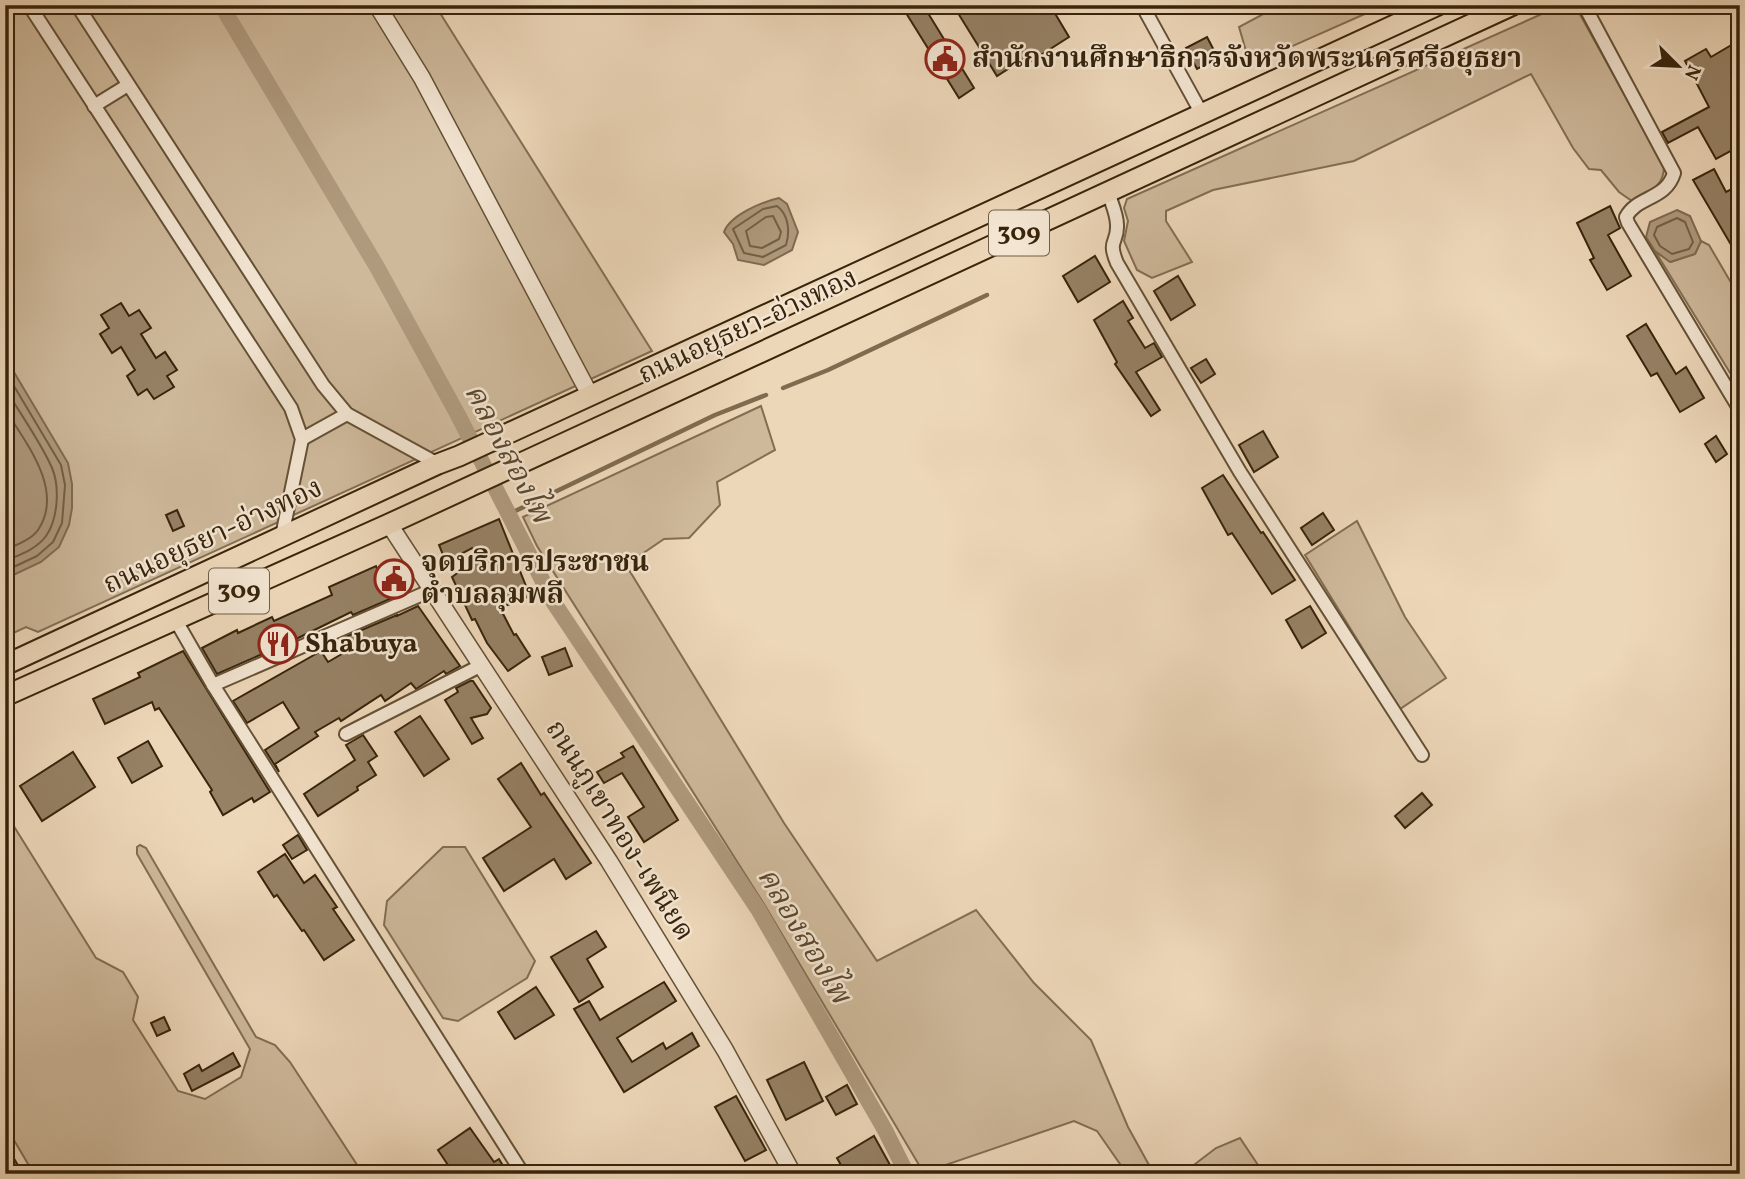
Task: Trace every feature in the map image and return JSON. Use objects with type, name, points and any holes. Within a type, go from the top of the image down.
[{"type":"main road","name":"ถนนอยุธยา-อ่างทอง","points":[[5,665],[1438,5]]},
{"type":"main road","name":"ถนนอยุธยา-อ่างทอง","points":[[5,696],[472,486],[1513,5]]},
{"type":"main road","points":[[968,221],[981,250]]},
{"type":"street","points":[[29,5],[290,408],[302,439],[282,536]]},
{"type":"street","points":[[77,5],[323,386],[347,414],[438,464]]},
{"type":"street","points":[[377,5],[422,78],[590,395]]},
{"type":"street","points":[[1142,5],[1202,114]]},
{"type":"street","points":[[1584,5],[1674,173],[1671,183],[1664,190],[1629,211],[1626,217],[1628,223],[1740,410]]},
{"type":"street","points":[[94,106],[128,85]]},
{"type":"street","points":[[1108,192],[1118,229],[1111,246],[1116,263],[1240,472],[1422,755]]},
{"type":"street","points":[[302,439],[347,414]]},
{"type":"street","name":"ถนนภูเขาทอง-เพนียด","points":[[389,524],[613,868],[719,1041],[793,1174]]},
{"type":"street","points":[[213,685],[432,590]]},
{"type":"street","points":[[175,619],[213,685],[523,1174]]},
{"type":"street","points":[[346,734],[482,665]]},
{"type":"shaded area","points":[[5,5],[435,5],[652,351],[38,632],[26,627],[5,637]]},
{"type":"shaded area","points":[[1280,5],[1385,5],[1261,60],[1246,51],[1239,27]]},
{"type":"shaded area","points":[[1562,5],[1571,5],[1577,9],[1664,166],[1661,179],[1650,191],[1632,201],[1619,192],[1601,170],[1589,169],[1573,148],[1531,74],[1354,161],[1213,190],[1166,211],[1166,221],[1192,262],[1152,278],[1137,270],[1124,241],[1128,221],[1124,208],[1127,199]]},
{"type":"shaded area","points":[[1701,241],[1709,245],[1740,298],[1740,389],[1655,251],[1671,262],[1695,254]]},
{"type":"shaded area","points":[[761,406],[775,450],[717,482],[720,505],[689,538],[664,539],[626,565],[784,823],[877,961],[976,910],[1034,983],[1091,1040],[1128,1127],[1154,1174],[1127,1174],[1097,1131],[1074,1121],[934,1169],[919,1165],[764,904],[537,546],[523,517]]},
{"type":"shaded area","points":[[1357,521],[1405,617],[1446,678],[1400,709],[1305,555]]},
{"type":"shaded area","points":[[5,812],[96,958],[123,972],[138,997],[133,1020],[178,1091],[205,1099],[241,1077],[250,1049],[137,854],[137,847],[140,845],[146,848],[256,1037],[275,1045],[290,1062],[363,1174],[34,1174],[5,1125]]},
{"type":"shaded area","points":[[443,847],[465,847],[535,961],[527,978],[458,1021],[443,1018],[384,925],[387,901]]},
{"type":"shaded area","points":[[1240,1138],[1264,1174],[1182,1174],[1216,1148]]},
{"type":"water","points":[[779,198],[787,204],[798,232],[792,250],[764,265],[738,260],[733,244],[724,232],[727,226],[747,210]]},
{"type":"water","points":[[1677,210],[1690,216],[1701,241],[1695,254],[1670,262],[1655,251],[1646,237],[1650,222]]},
{"type":"water","points":[[5,357],[68,463],[72,484],[72,508],[69,525],[59,547],[41,562],[5,579]]},
{"type":"building","name":"สำนักงานศึกษาธิการจังหวัดพระนครศรีอยุธยา","points":[[901,5],[923,5],[974,88],[959,98]]},
{"type":"building","points":[[953,5],[1050,5],[1069,37],[1025,65],[1022,60],[997,76]]},
{"type":"building","points":[[1207,37],[1218,58],[1197,69],[1186,48]]},
{"type":"building","points":[[1740,40],[1740,146],[1716,159],[1698,127],[1668,143],[1662,132],[1709,107],[1685,61],[1706,49],[1711,57]]},
{"type":"building","points":[[1714,169],[1726,192],[1740,185],[1740,260],[1693,180]]},
{"type":"building","points":[[1610,206],[1620,228],[1608,235],[1631,276],[1607,290],[1590,260],[1594,258],[1577,223]]},
{"type":"building","points":[[1095,256],[1110,282],[1078,302],[1063,276]]},
{"type":"building","points":[[1178,276],[1195,305],[1171,320],[1154,291]]},
{"type":"building","points":[[1123,301],[1133,318],[1128,321],[1145,348],[1154,343],[1162,357],[1136,372],[1160,410],[1151,416],[1115,364],[1117,362],[1094,320]]},
{"type":"building","points":[[121,303],[129,316],[139,310],[151,328],[141,334],[156,358],[165,352],[177,370],[167,376],[174,387],[154,399],[147,389],[138,395],[127,376],[135,370],[121,347],[112,353],[100,334],[109,328],[101,315]]},
{"type":"building","points":[[1646,324],[1676,374],[1686,367],[1704,398],[1680,412],[1657,373],[1651,376],[1627,336]]},
{"type":"building","points":[[1206,359],[1215,374],[1201,383],[1191,368]]},
{"type":"building","points":[[1263,431],[1278,457],[1254,472],[1239,445]]},
{"type":"building","points":[[1716,436],[1727,454],[1716,462],[1705,444]]},
{"type":"building","points":[[1223,475],[1295,580],[1272,594],[1232,533],[1228,535],[1202,488]]},
{"type":"building","points":[[177,510],[184,526],[173,531],[166,515]]},
{"type":"building","points":[[1323,513],[1334,530],[1312,545],[1301,528]]},
{"type":"building","points":[[499,519],[530,596],[500,608],[514,635],[516,634],[530,656],[508,671],[487,643],[475,619],[472,620],[452,577],[478,558],[472,548],[446,562],[439,545]]},
{"type":"building","points":[[376,566],[380,577],[396,569],[403,584],[387,592],[390,599],[353,615],[351,612],[217,674],[202,648],[237,630],[238,633],[272,617],[274,621],[332,595],[329,587]]},
{"type":"building","points":[[418,606],[460,666],[446,674],[444,671],[416,689],[411,683],[385,701],[381,695],[341,721],[339,718],[315,732],[318,736],[275,764],[279,772],[265,750],[299,728],[283,702],[247,723],[233,701],[321,651],[328,662],[352,648],[345,637]]},
{"type":"building","points":[[1310,606],[1326,633],[1302,648],[1286,620]]},
{"type":"building","points":[[565,648],[572,666],[549,675],[542,657]]},
{"type":"building","points":[[183,651],[270,792],[254,802],[252,798],[223,815],[210,792],[212,790],[159,708],[155,710],[152,702],[105,724],[93,699],[140,677],[138,673]]},
{"type":"building","points":[[473,681],[491,708],[487,714],[471,718],[483,738],[472,744],[445,700],[458,692],[456,688]]},
{"type":"building","points":[[420,716],[449,759],[424,776],[395,732]]},
{"type":"building","points":[[363,735],[377,756],[368,762],[376,775],[318,816],[304,794],[355,760],[346,745]]},
{"type":"building","points":[[148,741],[162,766],[132,783],[118,758]]},
{"type":"building","points":[[633,746],[678,820],[644,842],[628,817],[644,807],[622,773],[604,783],[597,772],[624,757],[621,753]]},
{"type":"building","points":[[73,752],[95,787],[42,821],[20,786]]},
{"type":"building","points":[[521,763],[591,863],[566,879],[554,859],[504,891],[483,858],[531,827],[498,779]]},
{"type":"building","points":[[1422,793],[1432,805],[1405,828],[1395,816]]},
{"type":"building","points":[[298,835],[307,850],[292,859],[283,845]]},
{"type":"building","points":[[285,854],[304,883],[315,875],[337,907],[333,909],[354,940],[324,960],[277,895],[274,897],[258,872]]},
{"type":"building","points":[[596,931],[606,947],[587,959],[603,987],[579,1002],[551,957]]},
{"type":"building","points":[[664,982],[676,1001],[617,1038],[632,1062],[663,1043],[666,1049],[692,1033],[699,1046],[624,1092],[574,1009],[589,1001],[600,1020]]},
{"type":"building","points":[[536,987],[554,1015],[515,1039],[498,1012]]},
{"type":"building","points":[[164,1017],[170,1030],[157,1036],[151,1023]]},
{"type":"building","points":[[233,1053],[240,1066],[192,1091],[184,1074],[199,1065],[202,1071]]},
{"type":"building","points":[[804,1062],[823,1101],[786,1120],[767,1080]]},
{"type":"building","points":[[847,1085],[857,1104],[836,1115],[826,1097]]},
{"type":"building","points":[[736,1096],[766,1150],[745,1161],[715,1107]]},
{"type":"building","points":[[470,1128],[494,1162],[499,1159],[508,1174],[454,1174],[438,1150]]},
{"type":"building","points":[[874,1136],[895,1174],[846,1174],[837,1158]]},
{"type":"building","points":[[5,1143],[23,1174],[5,1174]]},
{"type":"waterway","name":"คลองสองไพ","points":[[221,5],[377,267],[458,415],[554,603],[758,909],[885,1130],[907,1174]]},
{"type":"waterway","points":[[783,388],[828,370],[987,295]]},
{"type":"waterway","points":[[509,514],[715,415],[766,395]]},
{"type":"place","name":"สำนักงานศึกษาธิการจังหวัดพระนครศรีอยุธยา","points":[[945,59]]},
{"type":"place","name":"จุดบริการประชาชน ตำบลลุมพลี","points":[[394,579]]},
{"type":"place","name":"Shabuya","points":[[278,644]]}]
